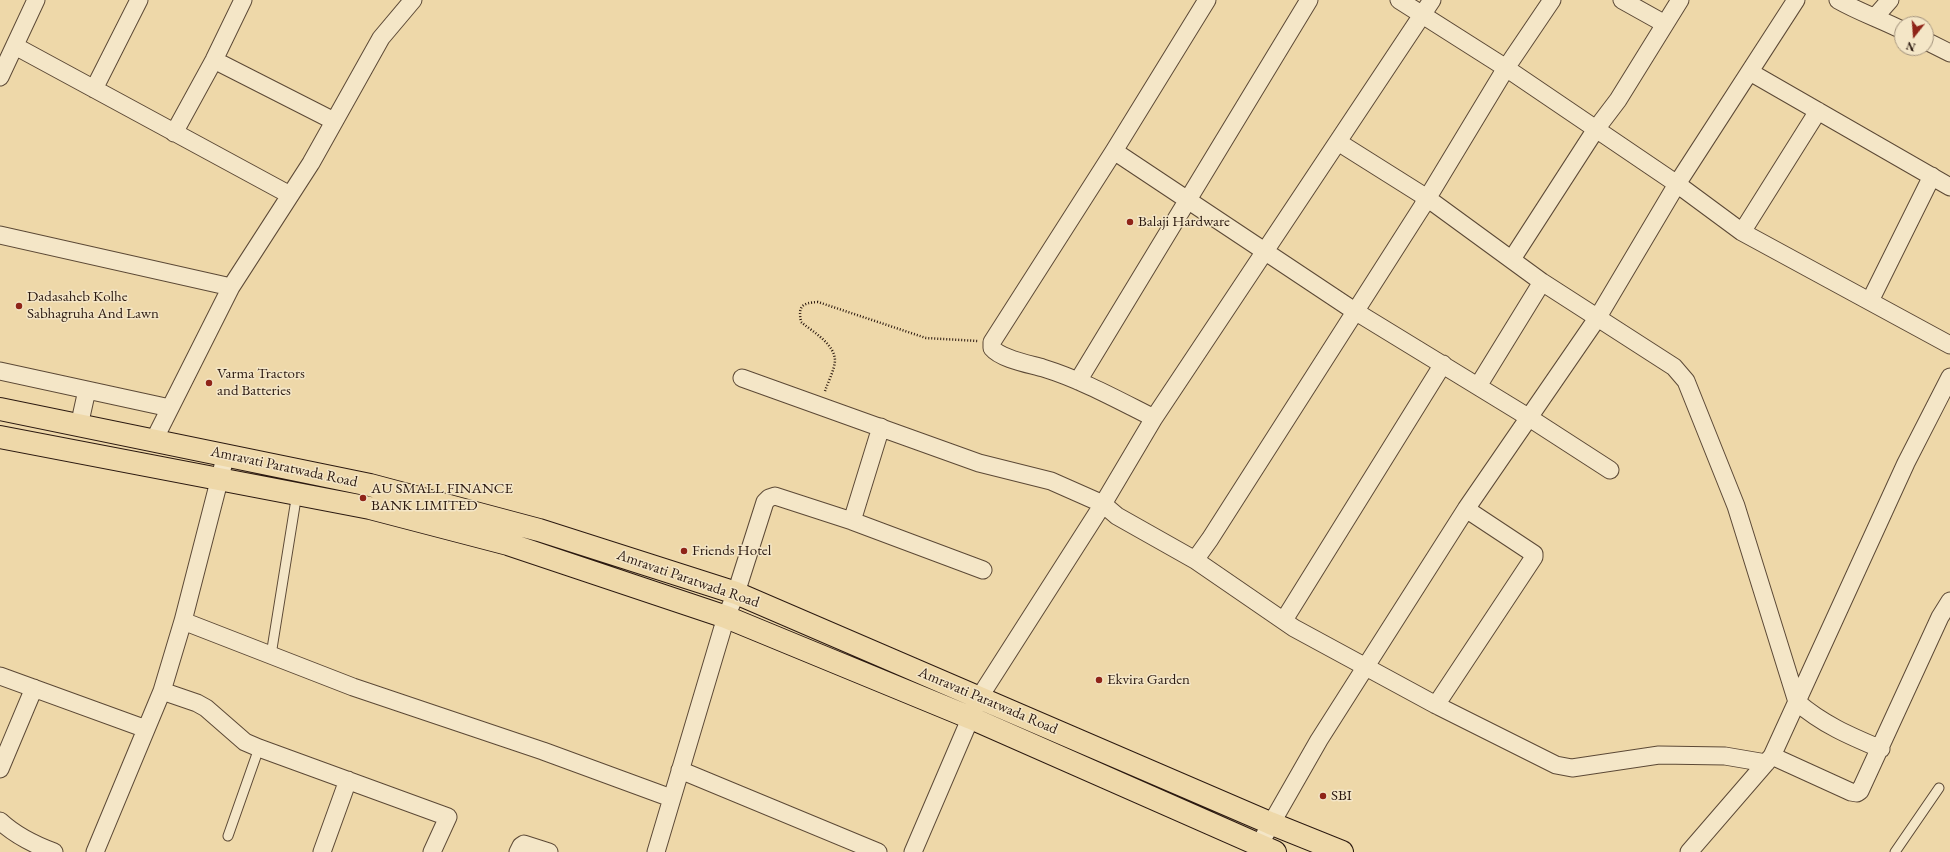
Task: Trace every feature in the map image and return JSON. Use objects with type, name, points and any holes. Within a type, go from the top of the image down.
[{"type":"main road","name":"Amravati Paratwada Road","points":[[0,409],[153,442],[226,454],[370,485],[532,528],[736,593],[1270,823],[1342,852]]},
{"type":"main road","name":"Amravati Paratwada Road","points":[[0,437],[221,478],[370,508],[508,544],[726,617],[971,718],[1267,848]]},
{"type":"street","points":[[0,76],[36,0]]},
{"type":"street","points":[[94,89],[139,0]]},
{"type":"street","points":[[174,133],[214,60],[243,0]]},
{"type":"street","points":[[153,442],[231,287],[290,196],[381,38],[413,0]]},
{"type":"street","points":[[1154,418],[1078,381],[1056,372],[1003,356],[992,348],[992,342],[1114,151],[1207,0]]},
{"type":"street","points":[[1078,381],[1309,0]]},
{"type":"street","points":[[1399,0],[1506,68],[1677,184],[1742,232],[1950,345]]},
{"type":"street","points":[[913,852],[979,698],[1103,504],[1154,418],[1266,252],[1432,0]]},
{"type":"street","points":[[1195,560],[1210,539],[1427,198],[1506,68],[1552,0]]},
{"type":"street","points":[[1622,0],[1664,24]]},
{"type":"street","points":[[1512,259],[1596,129],[1618,100],[1680,0]]},
{"type":"street","points":[[1267,848],[1270,823],[1319,740],[1466,509],[1598,317],[1677,184],[1796,0]]},
{"type":"street","points":[[1838,0],[1860,13],[1875,17],[1894,26]]},
{"type":"street","points":[[1875,17],[1890,0]]},
{"type":"street","points":[[1934,45],[1950,53]]},
{"type":"street","points":[[14,46],[290,196]]},
{"type":"street","points":[[214,60],[334,121]]},
{"type":"street","points":[[1750,72],[1950,187]]},
{"type":"street","points":[[1742,232],[1818,111]]},
{"type":"street","points":[[1338,142],[1427,198],[1542,282],[1674,367],[1686,381],[1736,506],[1797,702],[1814,716],[1827,724],[1881,748]]},
{"type":"street","points":[[1114,151],[1355,311],[1443,364],[1610,470]]},
{"type":"street","points":[[1870,301],[1932,176]]},
{"type":"street","points":[[0,235],[231,287]]},
{"type":"street","points":[[1478,386],[1542,282]]},
{"type":"street","points":[[1284,620],[1443,364]]},
{"type":"street","points":[[0,371],[170,408]]},
{"type":"street","points":[[742,378],[979,462],[1051,481],[1103,504],[1117,516],[1195,560],[1284,620],[1436,706],[1565,768],[1659,756],[1725,756],[1769,759],[1851,792],[1857,793],[1864,784],[1940,617],[1950,601]]},
{"type":"street","points":[[1689,852],[1769,759],[1797,702],[1906,462],[1950,378]]},
{"type":"street","points":[[79,426],[87,390]]},
{"type":"street","points":[[852,521],[881,427]]},
{"type":"street","points":[[95,852],[162,690],[183,621],[226,454]]},
{"type":"street","points":[[656,852],[726,617],[736,593],[765,502],[769,498],[775,496],[852,521],[983,570]]},
{"type":"street","points":[[1436,706],[1534,557],[1534,554],[1525,546],[1466,509]]},
{"type":"street","points":[[183,621],[353,686],[544,751],[672,798]]},
{"type":"street","points":[[0,676],[146,728]]},
{"type":"street","points":[[0,769],[34,688]]},
{"type":"street","points":[[162,690],[197,703],[206,708],[245,742],[448,817],[432,852]]},
{"type":"street","points":[[680,770],[878,852]]},
{"type":"street","points":[[322,852],[348,780]]},
{"type":"street","points":[[0,821],[8,829],[25,839],[54,852]]},
{"type":"street","points":[[518,852],[524,844],[549,852]]},
{"type":"lane","points":[[271,655],[297,493]]},
{"type":"lane","points":[[228,836],[259,748]]},
{"type":"lane","points":[[1895,852],[1939,788]]},
{"type":"path","points":[[820,405],[835,362],[834,352],[801,322],[799,314],[801,307],[806,303],[818,302],[926,338],[992,342]]},
{"type":"place","name":"Balaji Hardware","points":[[1130,222]]},
{"type":"place","name":"Dadasaheb Kolhe Sabhagruha And Lawn","points":[[19,306]]},
{"type":"place","name":"Varma Tractors and Batteries","points":[[209,383]]},
{"type":"place","name":"AU SMALL FINANCE BANK LIMITED","points":[[363,498]]},
{"type":"place","name":"Friends Hotel","points":[[684,551]]},
{"type":"place","name":"Ekvira Garden","points":[[1099,680]]},
{"type":"place","name":"SBI","points":[[1323,796]]}]
